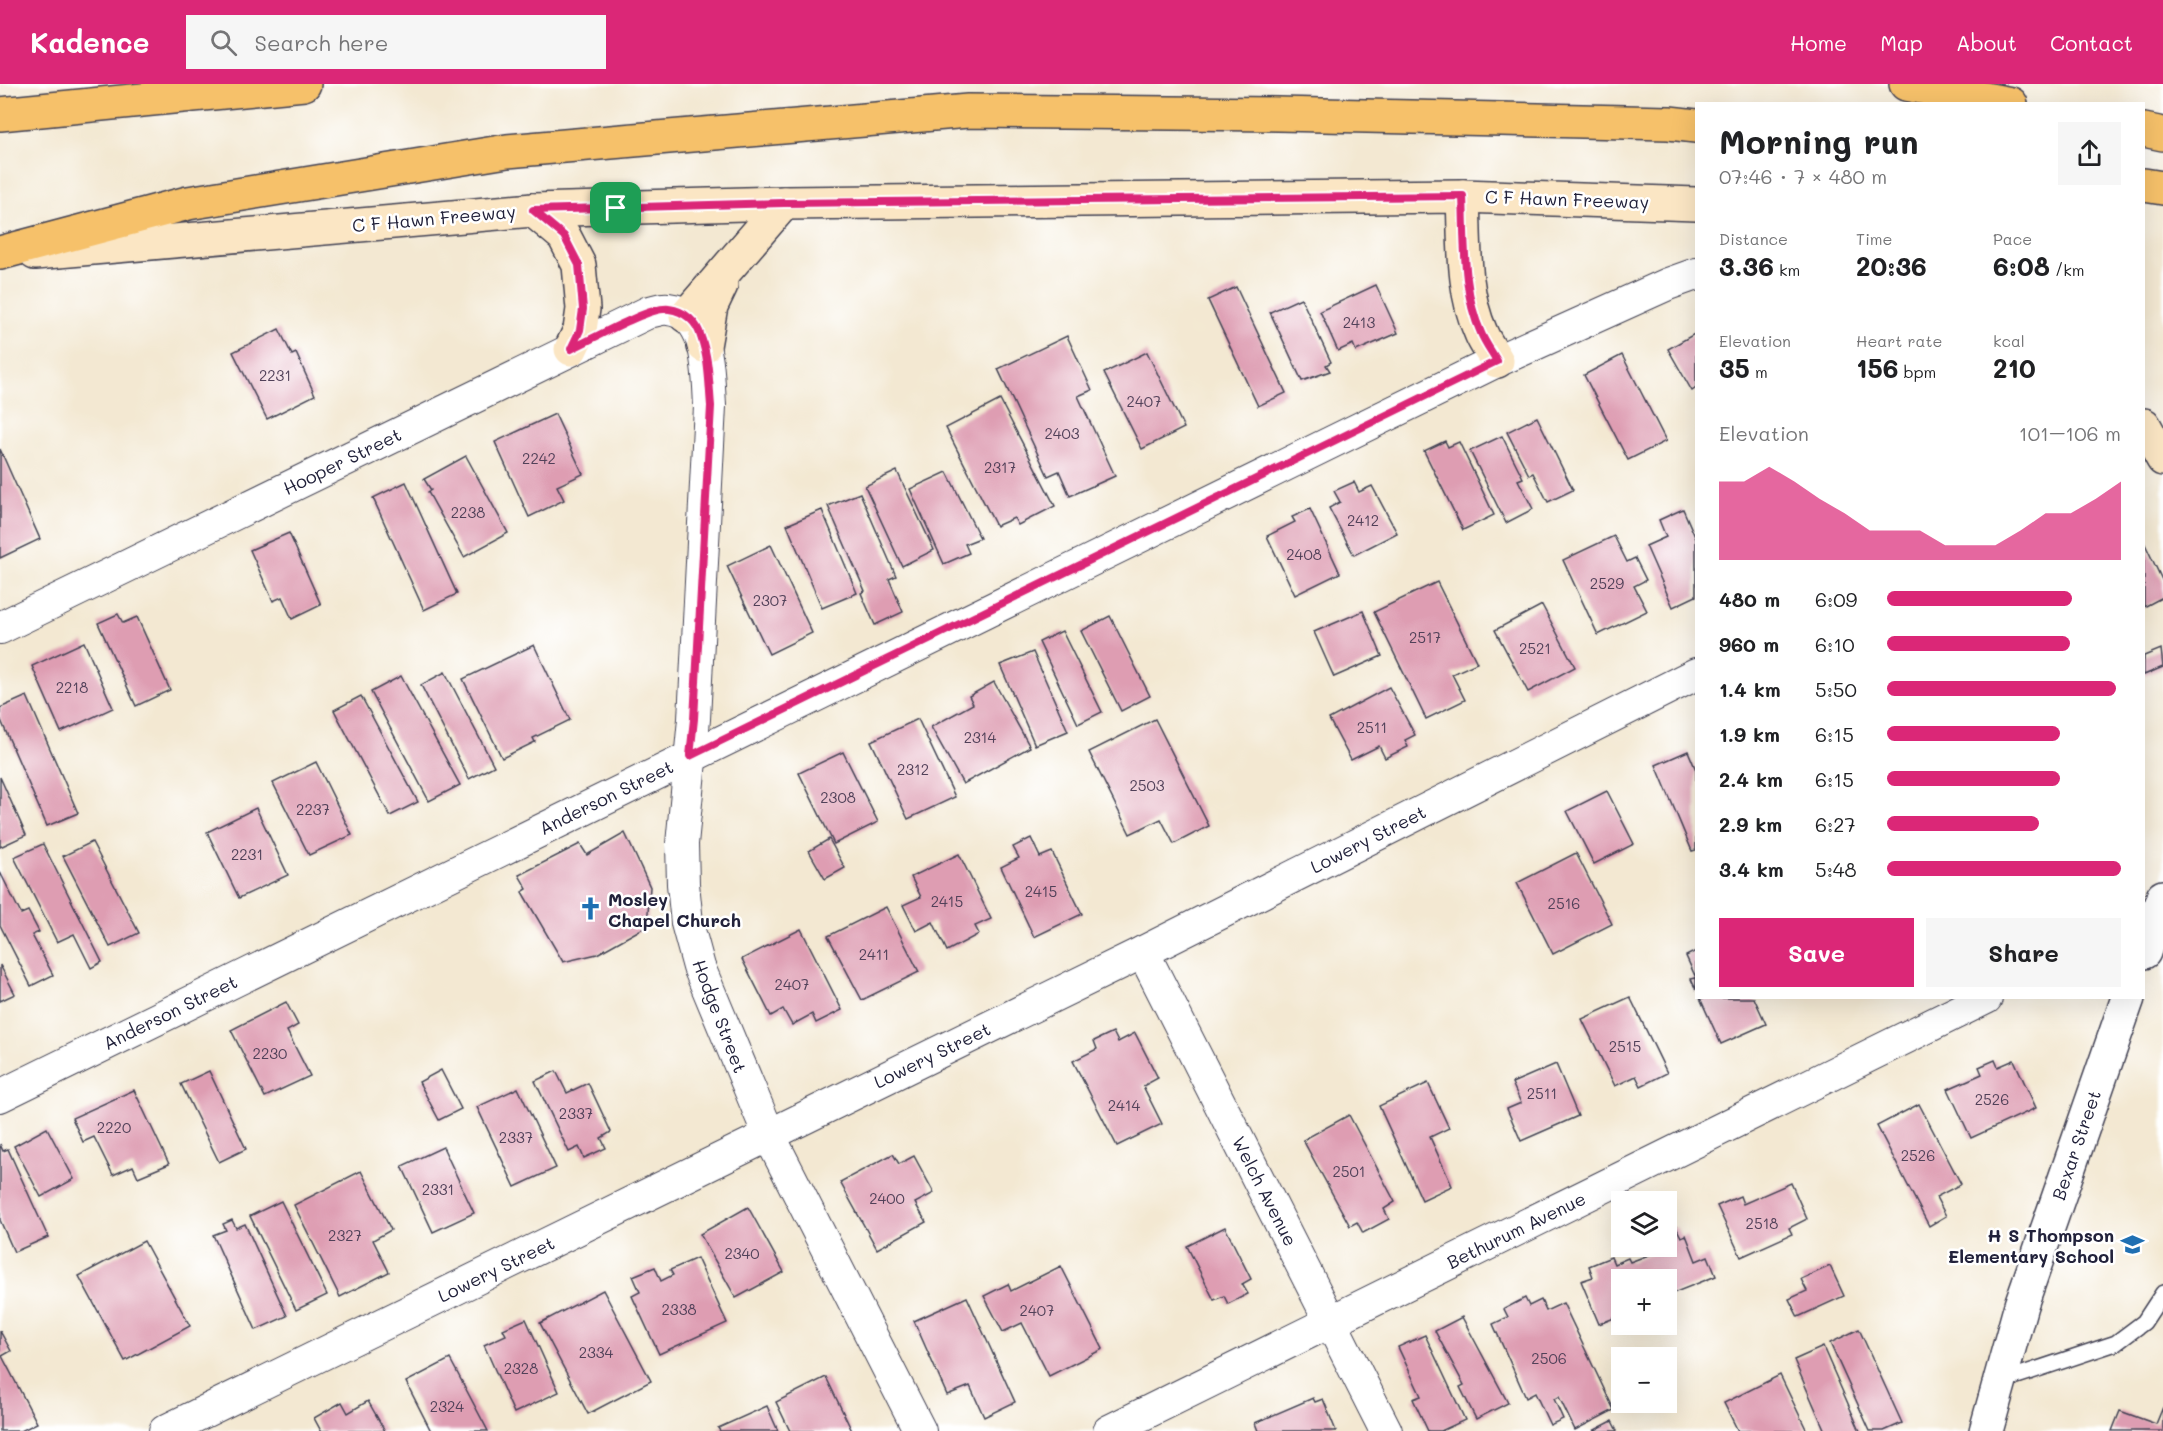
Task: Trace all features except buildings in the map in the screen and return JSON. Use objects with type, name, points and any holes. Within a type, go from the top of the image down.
[{"type":"highway","points":[[0,114],[304,84]]},
{"type":"highway","points":[[1906,84],[2000,102]]},
{"type":"highway","points":[[0,254],[188,203],[507,151],[968,111],[1278,114],[1669,123],[1695,126]]},
{"type":"highway","points":[[2145,130],[2163,134]]},
{"type":"highway","points":[[2145,185],[2163,188]]},
{"type":"main road","name":"C F Hawn Freeway","points":[[0,254],[533,210],[784,203],[1463,196],[1695,204]]},
{"type":"main road","points":[[1463,196],[1465,260],[1470,298],[1481,333],[1497,361]]},
{"type":"main road","points":[[686,316],[784,203]]},
{"type":"main road","points":[[533,210],[564,236],[579,265],[583,309],[580,330],[571,349]]},
{"type":"main road","points":[[704,346],[711,306],[729,267]]},
{"type":"street","name":"Anderson Street","points":[[0,1096],[1497,361],[1682,279]]},
{"type":"street","name":"Hooper Street","points":[[0,628],[649,312],[667,308],[686,316]]},
{"type":"street","name":"Hodge Street","points":[[686,316],[695,323],[704,346],[711,406],[694,719],[682,844],[687,923],[699,967],[769,1135],[920,1431]]},
{"type":"street","name":"Lowery Street","points":[[165,1431],[1143,952],[1695,675]]},
{"type":"street","points":[[2145,949],[2163,897]]},
{"type":"street","name":"Welch Avenue","points":[[1143,952],[1386,1431]]},
{"type":"street","name":"Bethurum Avenue","points":[[1109,1431],[1984,999]]},
{"type":"street","name":"Bexar Street","points":[[1986,1431],[2021,1305],[2128,999]]},
{"type":"lane","points":[[1999,1382],[2116,1343],[2144,1322],[2163,1293]]},
{"type":"place","name":"Mosley Chapel Church","points":[[590,909]]},
{"type":"place","name":"H S Thompson Elementary School","points":[[2132,1245]]},
{"type":"route","points":[[1463,196],[1465,260],[1470,298],[1481,333],[1497,361],[690,756],[711,406],[708,366],[701,336],[695,323],[678,311],[667,308],[649,312],[571,349],[580,330],[583,309],[579,265],[564,236],[533,210],[616,208],[784,203],[1463,196]]}]
